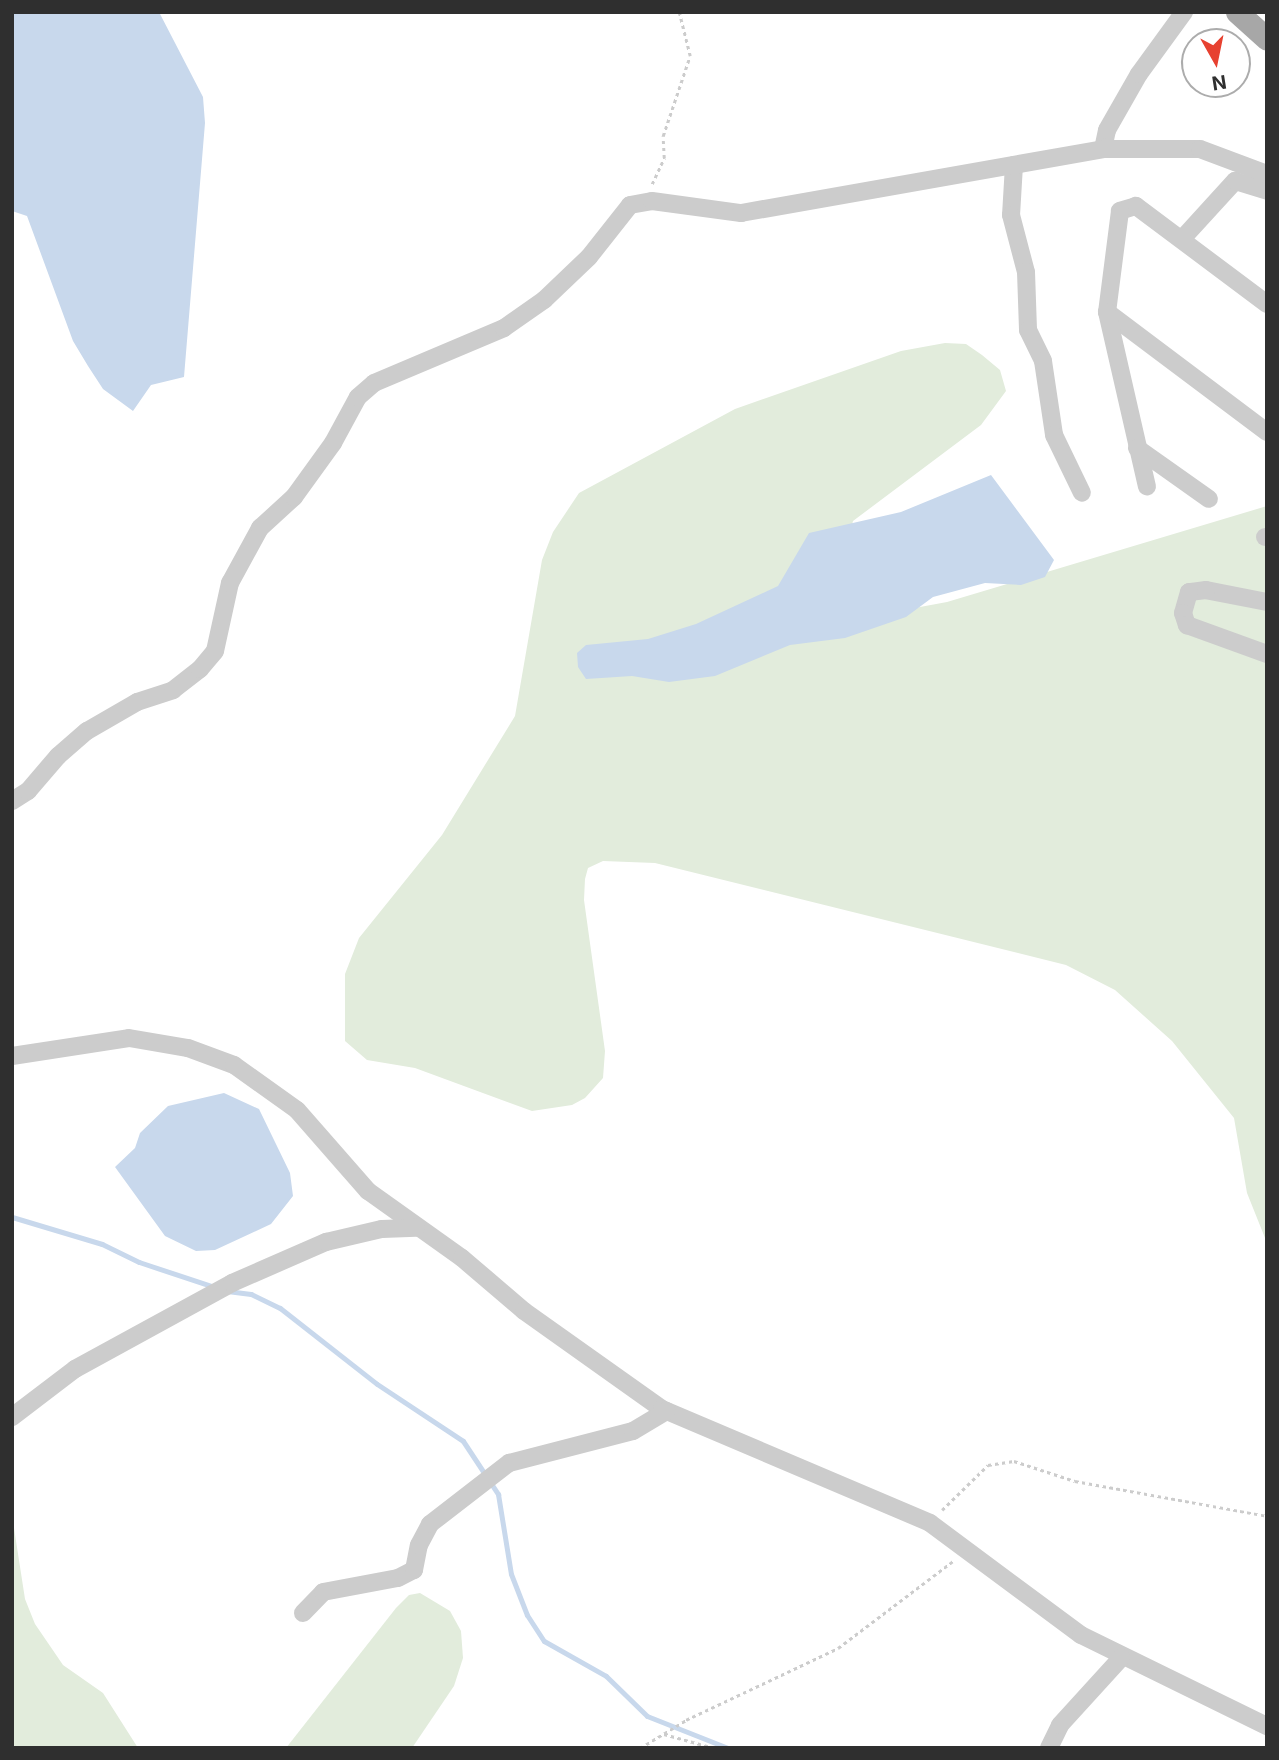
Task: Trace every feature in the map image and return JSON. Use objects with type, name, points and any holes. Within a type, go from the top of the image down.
[{"type":"main road","points":[[1237,12],[1267,39]]},
{"type":"street","points":[[1103,149],[1107,130],[1139,74],[1184,12]]},
{"type":"street","points":[[12,801],[29,791],[58,756],[87,732],[137,702],[173,690],[200,669],[215,651],[230,583],[260,528],[294,497],[333,443],[358,397],[374,383],[504,328],[544,300],[589,257],[630,205],[643,203],[741,213],[1103,149],[1200,149],[1267,174]]},
{"type":"street","points":[[1014,165],[1011,215],[1026,272],[1028,330],[1043,361],[1054,435],[1082,492]]},
{"type":"street","points":[[1182,239],[1235,181],[1267,191]]},
{"type":"street","points":[[1147,486],[1107,312],[1120,211],[1136,206],[1267,304]]},
{"type":"street","points":[[1107,312],[1267,432]]},
{"type":"street","points":[[1137,448],[1209,499]]},
{"type":"street","points":[[1267,602],[1206,590],[1189,592],[1183,613],[1187,625],[1267,653]]},
{"type":"street","points":[[12,1056],[129,1038],[215,1055],[262,1082],[297,1110],[368,1191],[416,1228],[462,1258],[524,1311],[666,1411],[930,1523],[1036,1605],[1121,1658],[1267,1726]]},
{"type":"street","points":[[12,1417],[75,1369],[232,1283],[326,1242],[382,1229],[416,1228]]},
{"type":"street","points":[[303,1613],[323,1592],[398,1578],[414,1570],[419,1545],[430,1524],[509,1463],[633,1431],[666,1411]]},
{"type":"street","points":[[1049,1748],[1060,1725],[1121,1658]]},
{"type":"path","points":[[643,203],[664,158],[663,136],[686,79],[690,56],[679,12]]},
{"type":"path","points":[[930,1523],[974,1475],[988,1465],[1014,1461],[1075,1480],[1267,1516]]},
{"type":"path","points":[[640,1748],[838,1648],[928,1585],[966,1549]]},
{"type":"path","points":[[664,1734],[714,1748]]},
{"type":"green space","points":[[945,343],[966,344],[982,355],[1000,370],[1006,391],[981,425],[853,521],[850,533],[893,612],[947,602],[1267,506],[1267,1243],[1247,1193],[1234,1118],[1172,1041],[1115,990],[1066,965],[655,863],[603,861],[588,868],[584,900],[605,1051],[603,1078],[585,1098],[572,1105],[532,1111],[415,1068],[367,1060],[345,1041],[345,974],[359,938],[442,835],[515,716],[542,560],[553,532],[579,493],[735,409],[901,351]]},
{"type":"green space","points":[[12,1515],[25,1599],[35,1624],[63,1665],[103,1693],[138,1748],[12,1748]]},
{"type":"green space","points":[[420,1593],[450,1611],[461,1631],[463,1658],[454,1686],[412,1748],[286,1748],[396,1608],[409,1595]]},
{"type":"water","points":[[12,12],[159,12],[203,97],[205,123],[184,377],[151,385],[133,411],[103,389],[88,366],[73,341],[27,216],[12,211]]},
{"type":"water","points":[[991,475],[1054,560],[1045,577],[1021,585],[985,583],[933,597],[906,617],[845,638],[790,645],[715,676],[669,682],[632,676],[586,679],[578,667],[577,653],[586,645],[648,639],[696,624],[778,586],[809,533],[901,512]]},
{"type":"water","points":[[224,1093],[259,1109],[290,1173],[293,1196],[271,1224],[215,1250],[196,1251],[165,1236],[115,1167],[135,1148],[140,1133],[168,1106]]},
{"type":"waterway","points":[[12,1217],[102,1244],[139,1262],[214,1287]]},
{"type":"waterway","points":[[227,1291],[251,1294],[280,1308],[377,1384],[463,1441],[498,1494],[511,1574],[527,1615],[544,1641],[606,1676],[647,1716],[728,1748]]}]
